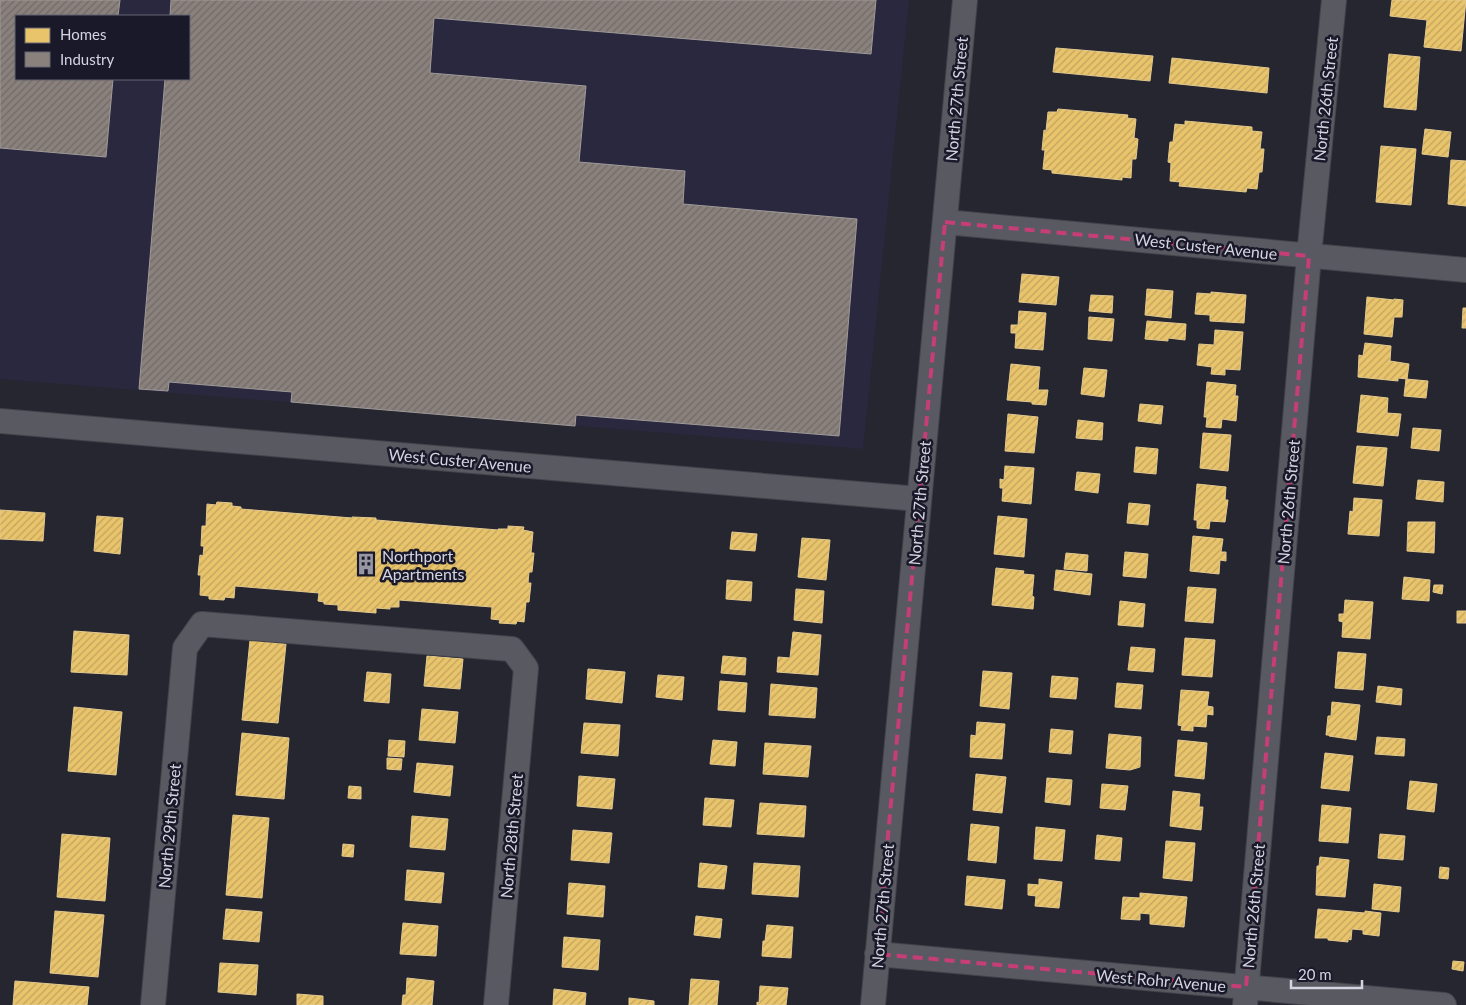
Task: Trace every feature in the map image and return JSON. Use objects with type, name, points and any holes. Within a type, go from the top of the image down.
[{"type":"street","name":"North 27th Street","points":[[873,1005],[965,0]]},
{"type":"street","name":"North 26th Street","points":[[1245,996],[1309,256],[1334,0]]},
{"type":"street","name":"West Custer Avenue","points":[[945,222],[1466,270]]},
{"type":"street","name":"West Custer Avenue","points":[[0,421],[919,499]]},
{"type":"street","name":"North 29th Street","points":[[153,1005],[185,648],[202,624],[512,649],[526,668]]},
{"type":"street","name":"North 28th Street","points":[[496,1005],[526,668]]},
{"type":"street","name":"West Rohr Avenue","points":[[877,954],[1245,996],[1444,1005]]},
{"type":"highlighted area","points":[[945,222],[1309,256],[1246,987],[877,954]]},
{"type":"shaded area","points":[[0,0],[909,0],[863,449],[0,379]]},
{"type":"building: Homes","points":[[1392,0],[1466,0],[1461,51],[1424,47],[1427,20],[1390,16]]},
{"type":"building: Homes","points":[[1056,48],[1153,56],[1150,81],[1053,72]]},
{"type":"building: Homes","points":[[1389,54],[1420,57],[1416,110],[1384,107]]},
{"type":"building: Homes","points":[[1172,58],[1269,68],[1267,93],[1169,83]]},
{"type":"building: Homes","points":[[1058,109],[1128,115],[1127,118],[1136,119],[1134,138],[1138,139],[1136,159],[1132,159],[1131,178],[1122,177],[1122,180],[1052,173],[1052,170],[1043,169],[1045,150],[1042,150],[1048,112],[1057,112]]},
{"type":"building: Homes","points":[[1185,121],[1252,127],[1252,131],[1262,132],[1260,149],[1264,149],[1262,172],[1259,172],[1257,189],[1247,188],[1246,192],[1179,186],[1180,182],[1170,181],[1171,163],[1168,162],[1170,142],[1173,142],[1175,124],[1185,125]]},
{"type":"building: Homes","points":[[1425,129],[1451,132],[1448,157],[1422,154]]},
{"type":"building: Homes","points":[[1381,146],[1416,149],[1411,205],[1376,202]]},
{"type":"building: Homes","points":[[1451,160],[1466,161],[1466,206],[1448,204]]},
{"type":"building: Homes","points":[[1022,274],[1059,277],[1056,305],[1019,302]]},
{"type":"building: Homes","points":[[1147,289],[1173,291],[1171,318],[1145,315]]},
{"type":"building: Homes","points":[[1211,292],[1246,295],[1244,323],[1210,321],[1210,315],[1195,314],[1197,293],[1211,294]]},
{"type":"building: Homes","points":[[1091,295],[1113,296],[1112,313],[1089,311]]},
{"type":"building: Homes","points":[[1367,297],[1403,300],[1402,317],[1394,317],[1392,337],[1364,334]]},
{"type":"building: Homes","points":[[1463,308],[1466,308],[1466,328],[1462,328]]},
{"type":"building: Homes","points":[[1019,311],[1046,313],[1043,350],[1015,348],[1016,333],[1011,333],[1011,325],[1018,325]]},
{"type":"building: Homes","points":[[1089,317],[1114,319],[1112,341],[1088,339]]},
{"type":"building: Homes","points":[[1147,321],[1186,324],[1185,340],[1168,338],[1168,341],[1145,339]]},
{"type":"building: Homes","points":[[1215,330],[1243,332],[1240,370],[1225,369],[1225,375],[1211,374],[1212,367],[1197,365],[1199,344],[1214,345]]},
{"type":"building: Homes","points":[[1365,343],[1391,346],[1390,361],[1409,364],[1407,379],[1398,378],[1398,381],[1358,377],[1359,355],[1363,356]]},
{"type":"building: Homes","points":[[1011,364],[1040,367],[1038,390],[1048,390],[1046,405],[1007,400]]},
{"type":"building: Homes","points":[[1084,368],[1107,370],[1104,397],[1081,394]]},
{"type":"building: Homes","points":[[1406,379],[1428,381],[1426,398],[1404,396]]},
{"type":"building: Homes","points":[[1207,382],[1236,385],[1235,396],[1238,396],[1236,421],[1222,419],[1221,428],[1206,427],[1207,417],[1204,417]]},
{"type":"building: Homes","points":[[1361,395],[1388,398],[1387,413],[1401,414],[1398,436],[1357,432]]},
{"type":"building: Homes","points":[[1140,404],[1163,406],[1161,424],[1138,421]]},
{"type":"building: Homes","points":[[1008,414],[1038,417],[1034,453],[1005,451]]},
{"type":"building: Homes","points":[[1078,420],[1103,423],[1102,440],[1076,438]]},
{"type":"building: Homes","points":[[1413,428],[1441,430],[1439,451],[1411,448]]},
{"type":"building: Homes","points":[[1203,433],[1231,435],[1228,471],[1200,468]]},
{"type":"building: Homes","points":[[1357,446],[1387,448],[1383,486],[1353,483]]},
{"type":"building: Homes","points":[[1136,447],[1158,449],[1156,474],[1134,472]]},
{"type":"building: Homes","points":[[1005,466],[1034,468],[1031,504],[1002,501],[1003,488],[1000,488],[1000,479],[1004,480]]},
{"type":"building: Homes","points":[[1077,472],[1100,474],[1098,493],[1075,490]]},
{"type":"building: Homes","points":[[1418,480],[1444,482],[1443,502],[1416,499]]},
{"type":"building: Homes","points":[[1197,484],[1226,487],[1225,500],[1228,500],[1225,522],[1210,521],[1209,529],[1197,528],[1197,520],[1194,520]]},
{"type":"building: Homes","points":[[1354,498],[1382,500],[1379,536],[1348,534],[1350,511],[1353,512]]},
{"type":"building: Homes","name":"Northport Apartments","points":[[217,502],[232,503],[232,506],[241,507],[241,509],[352,518],[376,518],[376,520],[498,530],[508,529],[508,526],[524,527],[523,530],[533,532],[531,553],[534,553],[532,572],[529,572],[528,583],[531,583],[529,602],[526,602],[524,622],[517,621],[516,624],[499,623],[500,620],[491,619],[492,607],[399,600],[399,607],[390,607],[390,609],[376,608],[376,613],[338,610],[338,605],[324,604],[324,602],[318,601],[319,593],[235,586],[234,598],[225,597],[224,600],[209,599],[209,596],[200,595],[201,575],[198,575],[200,555],[203,556],[204,546],[201,546],[202,526],[206,526],[207,504],[216,505]]},
{"type":"building: Homes","points":[[1129,503],[1150,505],[1148,525],[1127,523]]},
{"type":"building: Homes","points":[[0,510],[45,513],[43,541],[0,539]]},
{"type":"building: Homes","points":[[97,516],[123,518],[120,554],[94,551]]},
{"type":"building: Homes","points":[[998,516],[1027,519],[1024,557],[994,554]]},
{"type":"building: Homes","points":[[1408,522],[1435,522],[1434,553],[1407,551]]},
{"type":"building: Homes","points":[[732,532],[757,534],[755,551],[730,549]]},
{"type":"building: Homes","points":[[1193,536],[1223,539],[1221,552],[1226,552],[1226,561],[1220,560],[1219,574],[1190,571]]},
{"type":"building: Homes","points":[[802,538],[830,540],[826,580],[798,577]]},
{"type":"building: Homes","points":[[1125,552],[1148,554],[1146,578],[1123,576]]},
{"type":"building: Homes","points":[[1066,553],[1088,555],[1087,571],[1064,569]]},
{"type":"building: Homes","points":[[996,568],[1024,571],[1023,574],[1034,575],[1033,609],[992,605]]},
{"type":"building: Homes","points":[[1056,570],[1092,574],[1090,595],[1054,590]]},
{"type":"building: Homes","points":[[1404,577],[1430,580],[1429,601],[1402,599]]},
{"type":"building: Homes","points":[[727,580],[752,582],[751,601],[726,599]]},
{"type":"building: Homes","points":[[1434,585],[1443,585],[1442,594],[1433,592]]},
{"type":"building: Homes","points":[[1188,587],[1216,589],[1213,623],[1185,621]]},
{"type":"building: Homes","points":[[796,589],[824,591],[822,623],[794,620]]},
{"type":"building: Homes","points":[[1345,600],[1373,602],[1370,639],[1342,637],[1343,622],[1339,621],[1339,614],[1344,614]]},
{"type":"building: Homes","points":[[1120,601],[1145,604],[1143,627],[1118,625]]},
{"type":"building: Homes","points":[[1457,611],[1466,611],[1466,623],[1457,623]]},
{"type":"building: Homes","points":[[74,631],[129,635],[127,675],[71,672]]},
{"type":"building: Homes","points":[[793,632],[821,635],[818,675],[777,672],[778,657],[790,658]]},
{"type":"building: Homes","points":[[1185,638],[1215,640],[1212,677],[1182,675]]},
{"type":"building: Homes","points":[[250,640],[286,644],[278,723],[242,720]]},
{"type":"building: Homes","points":[[1131,647],[1155,649],[1153,672],[1128,670]]},
{"type":"building: Homes","points":[[1338,652],[1366,654],[1363,690],[1335,688]]},
{"type":"building: Homes","points":[[427,656],[463,659],[460,689],[424,686]]},
{"type":"building: Homes","points":[[723,656],[746,658],[745,675],[721,673]]},
{"type":"building: Homes","points":[[588,669],[625,672],[622,703],[586,699]]},
{"type":"building: Homes","points":[[983,671],[1012,673],[1009,709],[980,706]]},
{"type":"building: Homes","points":[[367,672],[391,674],[389,703],[364,701]]},
{"type":"building: Homes","points":[[658,675],[684,677],[682,700],[656,697]]},
{"type":"building: Homes","points":[[1052,676],[1078,678],[1076,699],[1050,697]]},
{"type":"building: Homes","points":[[720,681],[747,683],[745,712],[718,710]]},
{"type":"building: Homes","points":[[1117,683],[1143,685],[1141,709],[1115,707]]},
{"type":"building: Homes","points":[[771,684],[817,688],[815,718],[769,715]]},
{"type":"building: Homes","points":[[1378,686],[1402,689],[1401,705],[1376,702]]},
{"type":"building: Homes","points":[[1181,690],[1209,692],[1207,706],[1213,707],[1213,715],[1207,714],[1206,727],[1193,726],[1193,731],[1181,730],[1182,726],[1178,725]]},
{"type":"building: Homes","points":[[1332,702],[1360,705],[1356,740],[1326,735],[1328,716],[1331,716]]},
{"type":"building: Homes","points":[[74,707],[122,712],[116,775],[68,771]]},
{"type":"building: Homes","points":[[422,709],[458,712],[455,743],[419,740]]},
{"type":"building: Homes","points":[[977,722],[1005,724],[1002,759],[970,757],[971,735],[976,736]]},
{"type":"building: Homes","points":[[584,723],[620,725],[618,756],[581,753]]},
{"type":"building: Homes","points":[[1051,729],[1073,731],[1071,754],[1049,752]]},
{"type":"building: Homes","points":[[242,733],[289,738],[284,799],[236,795]]},
{"type":"building: Homes","points":[[1109,734],[1141,737],[1140,767],[1130,770],[1106,768]]},
{"type":"building: Homes","points":[[1377,737],[1405,739],[1404,756],[1375,754]]},
{"type":"building: Homes","points":[[389,740],[405,741],[404,757],[388,756]]},
{"type":"building: Homes","points":[[713,740],[737,742],[735,766],[710,764]]},
{"type":"building: Homes","points":[[1178,740],[1207,743],[1204,779],[1175,776]]},
{"type":"building: Homes","points":[[765,743],[811,746],[808,777],[763,774]]},
{"type":"building: Homes","points":[[1325,753],[1353,756],[1349,791],[1321,788]]},
{"type":"building: Homes","points":[[387,758],[402,759],[401,770],[387,769]]},
{"type":"building: Homes","points":[[417,763],[453,766],[450,796],[414,792]]},
{"type":"building: Homes","points":[[976,774],[1006,777],[1002,813],[973,810]]},
{"type":"building: Homes","points":[[579,776],[615,779],[612,809],[577,806]]},
{"type":"building: Homes","points":[[1047,778],[1072,780],[1070,805],[1045,802]]},
{"type":"building: Homes","points":[[1410,781],[1437,784],[1434,812],[1407,809]]},
{"type":"building: Homes","points":[[1102,784],[1128,786],[1125,810],[1100,808]]},
{"type":"building: Homes","points":[[349,786],[361,787],[361,799],[348,798]]},
{"type":"building: Homes","points":[[1173,791],[1200,794],[1199,807],[1203,807],[1201,830],[1170,826]]},
{"type":"building: Homes","points":[[705,798],[734,800],[731,827],[703,825]]},
{"type":"building: Homes","points":[[760,803],[806,806],[804,837],[757,834]]},
{"type":"building: Homes","points":[[1322,805],[1351,808],[1348,843],[1319,841]]},
{"type":"building: Homes","points":[[233,815],[269,818],[262,898],[226,895]]},
{"type":"building: Homes","points":[[412,816],[448,819],[445,850],[410,847]]},
{"type":"building: Homes","points":[[971,824],[999,827],[996,863],[968,860]]},
{"type":"building: Homes","points":[[1036,827],[1065,830],[1062,861],[1034,859]]},
{"type":"building: Homes","points":[[573,830],[612,833],[609,863],[571,860]]},
{"type":"building: Homes","points":[[62,834],[110,838],[105,901],[57,897]]},
{"type":"building: Homes","points":[[1380,834],[1405,836],[1403,860],[1378,858]]},
{"type":"building: Homes","points":[[1097,835],[1122,838],[1120,861],[1095,859]]},
{"type":"building: Homes","points":[[1166,841],[1195,843],[1192,881],[1163,878]]},
{"type":"building: Homes","points":[[343,844],[354,845],[353,857],[342,856]]},
{"type":"building: Homes","points":[[1320,857],[1349,860],[1345,897],[1316,895],[1317,866],[1319,866]]},
{"type":"building: Homes","points":[[700,863],[727,866],[724,889],[698,887]]},
{"type":"building: Homes","points":[[754,863],[800,866],[798,897],[752,894]]},
{"type":"building: Homes","points":[[1440,867],[1449,868],[1448,879],[1439,878]]},
{"type":"building: Homes","points":[[407,870],[444,873],[441,903],[405,900]]},
{"type":"building: Homes","points":[[967,876],[1005,880],[1002,909],[965,905]]},
{"type":"building: Homes","points":[[1039,879],[1062,882],[1059,908],[1035,906],[1036,896],[1028,895],[1028,884],[1039,885]]},
{"type":"building: Homes","points":[[569,883],[605,886],[603,917],[567,914]]},
{"type":"building: Homes","points":[[1374,884],[1401,887],[1399,912],[1372,909]]},
{"type":"building: Homes","points":[[1140,893],[1187,897],[1184,927],[1150,924],[1150,914],[1140,913],[1140,920],[1121,919],[1123,897],[1140,898]]},
{"type":"building: Homes","points":[[226,909],[262,912],[259,942],[223,939]]},
{"type":"building: Homes","points":[[1318,909],[1381,913],[1379,936],[1363,934],[1363,930],[1352,929],[1351,940],[1348,939],[1348,942],[1328,940],[1328,938],[1315,938]]},
{"type":"building: Homes","points":[[55,911],[104,915],[98,977],[50,973]]},
{"type":"building: Homes","points":[[696,916],[722,919],[720,938],[694,935]]},
{"type":"building: Homes","points":[[403,923],[438,926],[436,956],[400,954]]},
{"type":"building: Homes","points":[[767,925],[793,927],[791,958],[762,956]]},
{"type":"building: Homes","points":[[564,937],[600,940],[598,970],[562,967]]},
{"type":"building: Homes","points":[[1453,961],[1464,962],[1463,971],[1452,969]]},
{"type":"building: Homes","points":[[220,963],[258,965],[256,995],[218,992]]},
{"type":"building: Homes","points":[[407,978],[434,981],[432,1005],[402,1005],[403,995],[406,995]]},
{"type":"building: Homes","points":[[691,979],[719,981],[717,1005],[689,1005]]},
{"type":"building: Homes","points":[[15,981],[89,987],[87,1005],[13,1005]]},
{"type":"building: Homes","points":[[760,986],[788,988],[786,1005],[757,1005],[757,1002],[759,1003]]},
{"type":"building: Homes","points":[[554,989],[586,993],[585,1005],[553,1005]]},
{"type":"building: Homes","points":[[297,994],[323,996],[323,1005],[297,1005]]},
{"type":"building: Homes","points":[[629,998],[654,1001],[654,1005],[629,1005]]},
{"type":"building: Industry","points":[[0,0],[120,0],[118,15],[15,15],[15,80],[113,80],[106,157],[0,148]]},
{"type":"building: Industry","points":[[171,0],[876,0],[871,54],[434,18],[430,73],[586,86],[579,162],[685,171],[683,204],[857,219],[839,436],[576,415],[575,426],[291,402],[292,392],[169,382],[168,391],[139,389],[165,80],[190,80],[190,15],[170,15]]},
{"type":"place","name":"Northport Apartments","points":[[366,564]]}]
